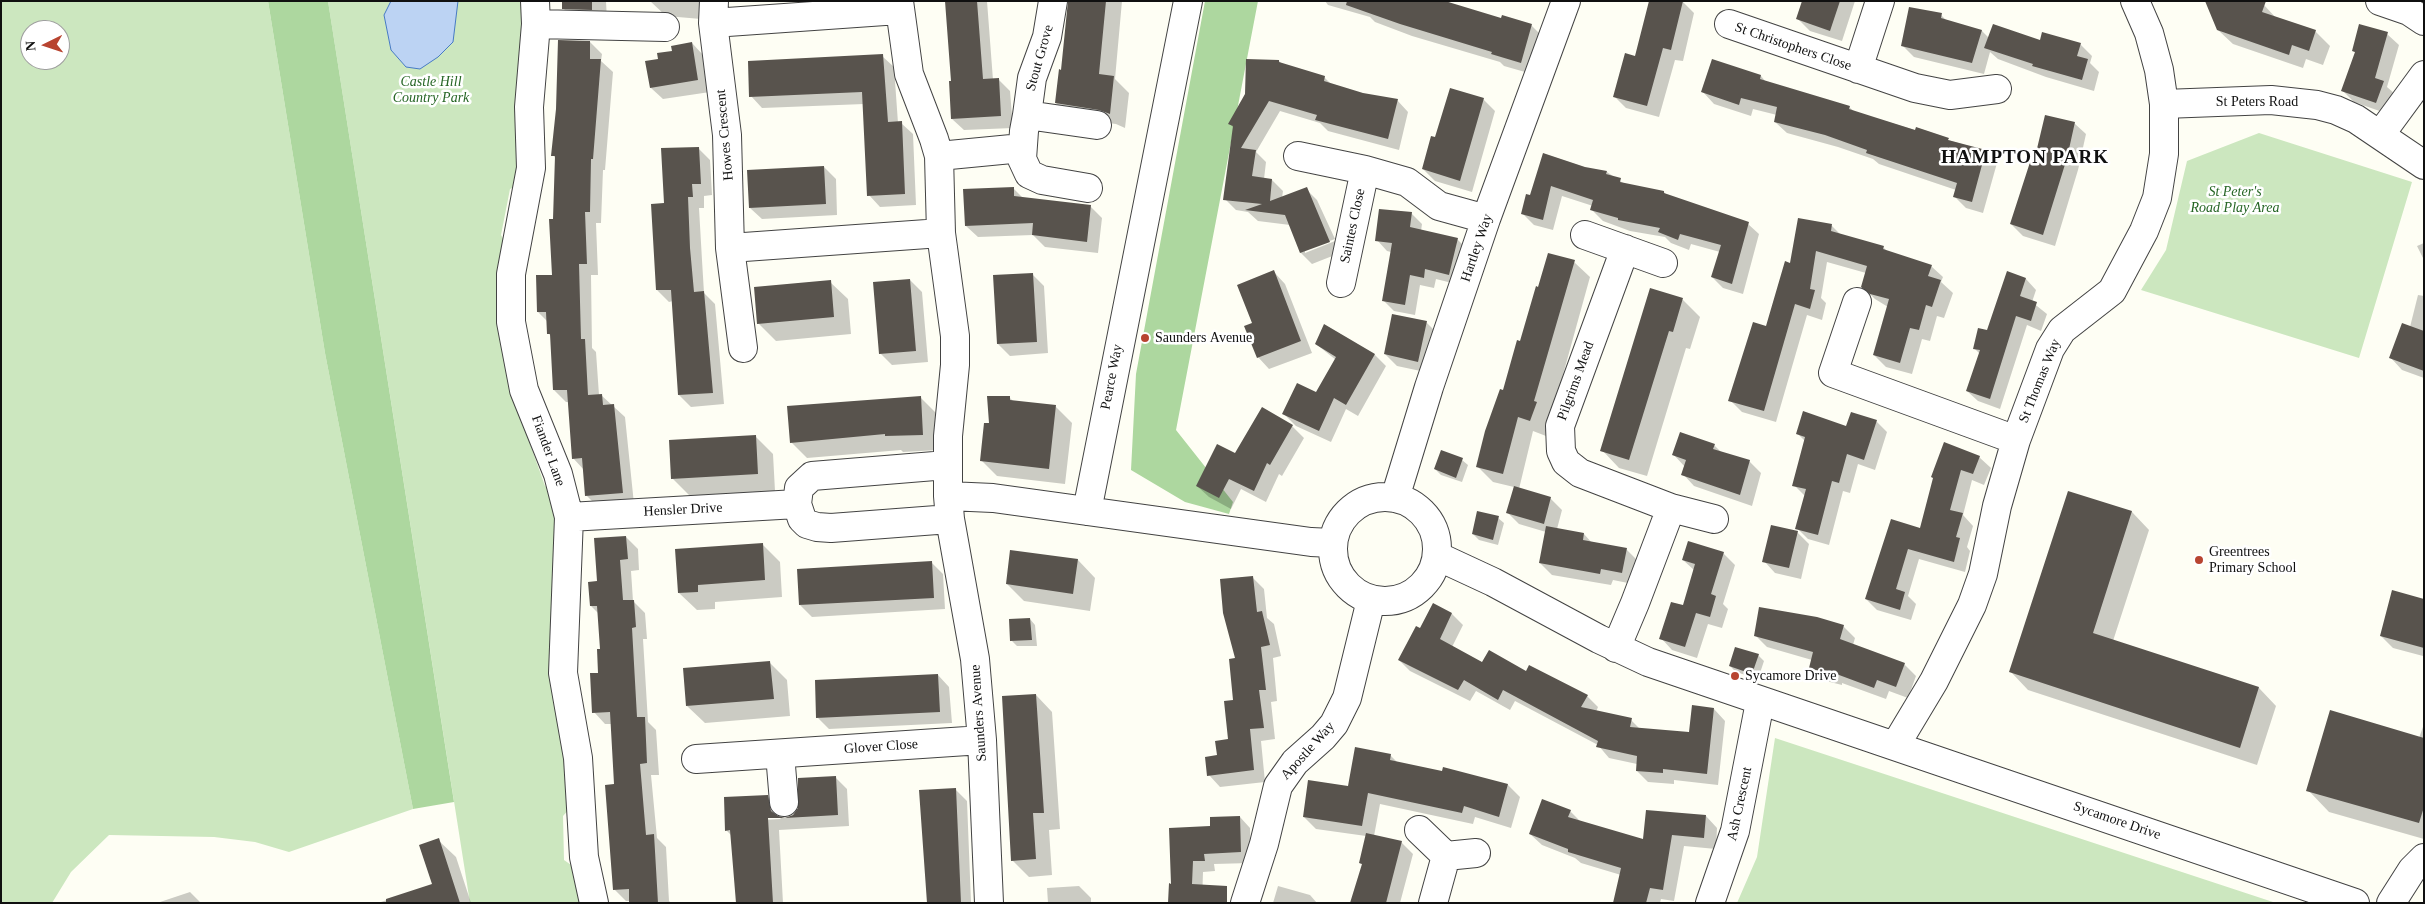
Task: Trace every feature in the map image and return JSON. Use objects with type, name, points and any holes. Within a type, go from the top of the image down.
[{"type":"street","name":"Stout Grove","points":[[1053,1],[1047,37],[1032,78],[1022,148],[1025,168],[1034,177],[1088,188]]},
{"type":"street","name":"Pearce Way","points":[[1087,511],[1188,1]]},
{"type":"street","name":"Hartley Way","points":[[1395,498],[1429,387],[1486,219],[1566,1]]},
{"type":"street","name":"St Christophers Close","points":[[1858,70],[1880,1]]},
{"type":"street","name":"St Thomas Way","points":[[1895,746],[1934,681],[1972,605],[1982,574],[1997,506],[2016,440],[2056,338],[2062,330],[2112,291],[2144,231],[2157,198],[2165,130],[2164,104],[2159,70],[2149,33],[2135,1]]},
{"type":"street","points":[[2380,1],[2410,11],[2424,22]]},
{"type":"street","name":"Howes Crescent","points":[[743,348],[730,248],[727,135],[713,12],[899,6]]},
{"type":"street","name":"Saunders Avenue","points":[[899,6],[909,74],[939,156],[941,233],[955,336],[956,366],[947,465],[949,507],[970,621],[982,740],[989,903]]},
{"type":"street","points":[[535,13],[665,26]]},
{"type":"street","name":"Fiander Lane","points":[[535,13],[530,99],[531,168],[511,274],[511,322],[524,390],[558,474],[569,517],[567,600],[562,649],[563,673],[578,758],[584,857],[594,903]]},
{"type":"street","name":"St Christophers Close","points":[[1729,24],[1858,70],[1934,93],[1964,94],[1997,89]]},
{"type":"street","points":[[2380,134],[2424,75]]},
{"type":"street","name":"St Peters Road","points":[[2164,104],[2294,101],[2336,110],[2380,134],[2424,165]]},
{"type":"street","points":[[1027,115],[1097,125]]},
{"type":"street","points":[[939,156],[1022,148]]},
{"type":"street","name":"Saintes Close","points":[[1298,156],[1365,170],[1407,182],[1440,206],[1486,219]]},
{"type":"street","name":"Saintes Close","points":[[1341,283],[1365,170]]},
{"type":"street","points":[[730,248],[941,233]]},
{"type":"street","points":[[1585,235],[1663,263]]},
{"type":"street","name":"Pilgrims Mead","points":[[1625,248],[1560,426],[1561,451],[1566,462],[1580,473],[1671,508],[1714,519]]},
{"type":"street","points":[[1857,302],[1833,373],[2016,440]]},
{"type":"street","points":[[947,465],[812,476],[799,488],[797,504],[802,519],[807,524],[817,527],[850,527],[993,498],[1310,542],[1332,543]]},
{"type":"street","points":[[1381,497],[1395,498],[1419,509],[1427,519],[1435,536],[1437,556],[1428,580],[1419,589],[1397,601],[1371,600],[1357,595],[1342,579],[1333,558],[1332,543],[1336,529],[1354,506],[1367,500],[1381,497]]},
{"type":"street","name":"Hensler Drive","points":[[569,517],[797,504]]},
{"type":"street","points":[[1616,648],[1671,508]]},
{"type":"street","name":"Sycamore Drive","points":[[1437,556],[1493,582],[1616,648],[1648,662],[1760,702],[1895,746],[2355,903]]},
{"type":"street","name":"Apostle Way","points":[[1245,903],[1264,844],[1278,786],[1295,762],[1323,737],[1334,724],[1347,698],[1371,600]]},
{"type":"street","name":"Ash Crescent","points":[[1710,903],[1735,831],[1760,702]]},
{"type":"street","name":"Glover Close","points":[[696,759],[982,740]]},
{"type":"street","points":[[780,754],[784,802]]},
{"type":"street","points":[[1419,830],[1446,856],[1476,853]]},
{"type":"street","points":[[1433,903],[1446,856]]},
{"type":"street","points":[[2391,903],[2412,870],[2424,858]]},
{"type":"green space","points":[[1,1],[268,1],[325,353],[413,809],[289,852],[255,842],[214,837],[109,835],[71,872],[52,903],[1,903]]},
{"type":"green space","points":[[268,1],[328,1],[454,802],[413,809],[325,353]]},
{"type":"green space","name":"Castle Hill Country Park","points":[[328,1],[526,1],[522,183],[510,189],[501,235],[508,247],[534,433],[529,441],[545,486],[556,493],[572,806],[563,816],[564,860],[577,869],[585,903],[470,903]]},
{"type":"green space","points":[[1205,1],[1258,1],[1176,430],[1233,502],[1229,514],[1185,502],[1131,470],[1136,374]]},
{"type":"green space","name":"St Peter's Road Play Area","points":[[2259,133],[2412,182],[2359,358],[2141,290],[2166,250],[2187,161]]},
{"type":"green space","points":[[1775,738],[2276,903],[1737,903],[1757,857]]},
{"type":"water","points":[[391,1],[458,1],[453,42],[438,57],[420,69],[406,67],[391,50],[384,15]]},
{"type":"building","points":[[562,1],[592,1],[592,10],[562,9]]},
{"type":"building","points":[[945,1],[977,1],[983,79],[999,78],[1001,116],[951,119],[949,81],[951,81]]},
{"type":"building","points":[[1068,1],[1106,1],[1099,74],[1114,76],[1110,114],[1099,110],[1055,103],[1059,69],[1061,70]]},
{"type":"building","points":[[1347,1],[1445,1],[1501,18],[1502,15],[1532,24],[1521,63],[1346,5]]},
{"type":"building","points":[[1649,1],[1683,1],[1671,50],[1663,48],[1647,106],[1613,97],[1625,53],[1635,56]]},
{"type":"building","points":[[1802,1],[1840,1],[1830,31],[1796,19]]},
{"type":"building","points":[[2205,1],[2266,1],[2262,12],[2316,30],[2309,51],[2292,45],[2289,55],[2217,30]]},
{"type":"building","points":[[1909,7],[1942,13],[1941,18],[1982,30],[1972,63],[1901,46]]},
{"type":"building","points":[[1993,24],[2040,40],[2042,32],[2081,43],[2077,56],[2088,59],[2082,80],[2032,66],[2033,64],[1984,48]]},
{"type":"building","points":[[2359,24],[2388,32],[2375,78],[2384,81],[2376,103],[2341,91],[2355,52],[2352,51]]},
{"type":"building","points":[[558,40],[590,41],[590,59],[601,59],[593,159],[591,159],[590,212],[585,212],[587,264],[579,264],[581,339],[585,339],[588,395],[602,394],[603,405],[614,404],[623,493],[585,496],[582,458],[572,459],[567,390],[553,390],[550,334],[547,334],[546,312],[537,312],[536,275],[552,275],[549,219],[553,219],[555,156],[551,156],[556,109]]},
{"type":"building","points":[[692,42],[698,80],[650,88],[645,61],[658,59],[657,53],[672,51],[671,46]]},
{"type":"building","points":[[883,54],[888,122],[902,121],[905,194],[867,196],[862,92],[749,97],[748,61]]},
{"type":"building","points":[[1246,59],[1279,60],[1279,62],[1325,76],[1324,81],[1363,93],[1398,99],[1388,139],[1315,120],[1317,115],[1269,101],[1241,148],[1256,150],[1252,176],[1272,179],[1270,201],[1307,187],[1330,242],[1300,253],[1285,215],[1245,210],[1262,204],[1223,200],[1233,126],[1228,124],[1245,94]]},
{"type":"building","points":[[1712,59],[1761,75],[1760,79],[1850,106],[1849,109],[1915,130],[1916,127],[1949,138],[1948,140],[1986,150],[1972,202],[1953,197],[1957,183],[1866,153],[1867,150],[1825,135],[1774,122],[1777,107],[1741,98],[1739,105],[1701,92]]},
{"type":"building","points":[[1450,88],[1484,98],[1460,181],[1422,169],[1431,136],[1435,137]]},
{"type":"building","points":[[2045,115],[2075,122],[2067,158],[2043,235],[2010,224],[2032,156],[2035,157]]},
{"type":"building","points":[[699,147],[701,184],[692,184],[693,197],[688,197],[690,248],[694,292],[704,291],[713,393],[678,395],[671,290],[656,290],[651,204],[664,203],[661,148]]},
{"type":"building","points":[[1543,153],[1585,167],[1607,171],[1606,174],[1621,178],[1620,182],[1664,191],[1664,193],[1749,222],[1732,284],[1711,277],[1721,245],[1680,234],[1678,240],[1658,232],[1660,228],[1618,220],[1618,218],[1590,210],[1593,200],[1551,186],[1543,220],[1521,214],[1526,194],[1530,195]]},
{"type":"building","points":[[824,166],[826,204],[749,208],[747,170]]},
{"type":"building","points":[[1014,187],[1014,196],[1091,205],[1087,242],[1032,235],[1033,223],[965,226],[963,189]]},
{"type":"building","points":[[1379,209],[1412,212],[1410,227],[1458,238],[1449,275],[1425,269],[1424,278],[1410,275],[1405,305],[1382,301],[1392,243],[1375,241]]},
{"type":"building","points":[[1798,218],[1832,224],[1831,231],[1884,246],[1883,249],[1932,265],[1928,276],[1941,280],[1932,307],[1926,305],[1919,330],[1910,328],[1900,363],[1873,355],[1889,299],[1870,294],[1861,287],[1867,266],[1816,251],[1810,289],[1815,290],[1810,309],[1795,304],[1764,411],[1728,401],[1753,322],[1766,326],[1785,261],[1790,263]]},
{"type":"building","points":[[1548,253],[1575,260],[1534,401],[1537,402],[1530,421],[1518,417],[1503,474],[1476,467],[1485,431],[1500,389],[1503,390],[1517,340],[1520,341]]},
{"type":"building","points":[[1274,270],[1301,341],[1257,358],[1244,326],[1252,323],[1237,285]]},
{"type":"building","points":[[2007,271],[2026,278],[2020,296],[2037,302],[2031,321],[2016,316],[1990,399],[1966,391],[1980,350],[1973,349],[1978,328],[1987,330]]},
{"type":"building","points":[[1033,273],[1037,342],[997,344],[993,275]]},
{"type":"building","points":[[910,279],[916,351],[879,354],[873,282]]},
{"type":"building","points":[[831,280],[834,317],[757,324],[754,287]]},
{"type":"building","points":[[1650,288],[1683,298],[1673,332],[1669,331],[1629,460],[1600,451]]},
{"type":"building","points":[[1392,314],[1427,321],[1418,362],[1384,354]]},
{"type":"building","points":[[2402,323],[2424,331],[2424,371],[2389,358]]},
{"type":"building","points":[[1324,324],[1375,354],[1346,405],[1334,398],[1319,431],[1282,414],[1297,383],[1316,392],[1336,357],[1315,344]]},
{"type":"building","points":[[921,396],[923,435],[885,436],[885,434],[790,443],[787,406]]},
{"type":"building","points":[[987,396],[1010,396],[1010,400],[1056,405],[1049,469],[980,461],[984,423],[989,423]]},
{"type":"building","points":[[1262,407],[1293,425],[1270,465],[1267,463],[1254,491],[1229,479],[1219,498],[1196,486],[1217,444],[1235,453]]},
{"type":"building","points":[[1803,411],[1846,426],[1851,412],[1877,420],[1864,460],[1847,454],[1839,483],[1832,481],[1818,535],[1795,529],[1806,489],[1792,486],[1805,437],[1796,434]]},
{"type":"building","points":[[1680,432],[1715,444],[1713,449],[1750,460],[1740,495],[1681,475],[1686,460],[1672,455]]},
{"type":"building","points":[[756,435],[758,474],[671,479],[669,440]]},
{"type":"building","points":[[1944,442],[1980,456],[1973,474],[1961,470],[1950,510],[1963,513],[1956,537],[1960,538],[1954,562],[1908,549],[1896,589],[1905,592],[1900,610],[1865,599],[1891,519],[1920,528],[1933,478],[1931,477]]},
{"type":"building","points":[[1441,450],[1463,458],[1456,478],[1434,469]]},
{"type":"building","points":[[1514,486],[1551,497],[1544,524],[1506,513]]},
{"type":"building","points":[[2068,491],[2132,511],[2093,633],[2259,687],[2240,748],[2009,672]]},
{"type":"building","points":[[1477,511],[1499,516],[1493,540],[1472,534]]},
{"type":"building","points":[[1771,525],[1798,531],[1789,568],[1762,562]]},
{"type":"building","points":[[1546,526],[1584,533],[1583,540],[1627,548],[1622,573],[1601,569],[1600,574],[1539,563]]},
{"type":"building","points":[[626,536],[628,559],[620,560],[623,600],[634,600],[636,627],[632,628],[637,717],[645,717],[647,763],[640,764],[646,835],[654,834],[658,903],[629,903],[629,889],[613,890],[605,785],[614,784],[610,712],[592,713],[590,673],[598,673],[597,649],[600,649],[597,606],[590,606],[588,582],[597,581],[594,538]]},
{"type":"building","points":[[1688,541],[1724,552],[1711,594],[1716,596],[1710,617],[1696,613],[1685,647],[1659,639],[1671,602],[1683,605],[1695,564],[1682,560]]},
{"type":"building","points":[[763,543],[765,580],[698,585],[698,592],[678,593],[675,549]]},
{"type":"building","points":[[1010,550],[1078,559],[1073,594],[1006,584]]},
{"type":"building","points":[[932,561],[934,598],[799,605],[797,569]]},
{"type":"building","points":[[1253,576],[1257,612],[1262,611],[1270,645],[1261,647],[1266,690],[1259,690],[1264,728],[1250,729],[1254,770],[1207,776],[1205,757],[1217,755],[1215,741],[1228,739],[1224,701],[1233,700],[1229,659],[1235,658],[1223,613],[1220,579]]},
{"type":"building","points":[[2392,590],[2424,599],[2424,648],[2380,636]]},
{"type":"building","points":[[1433,603],[1452,613],[1440,639],[1482,662],[1489,650],[1526,671],[1529,665],[1588,695],[1581,707],[1632,718],[1630,727],[1689,732],[1692,705],[1714,708],[1707,774],[1663,769],[1663,773],[1636,771],[1637,756],[1596,747],[1598,741],[1503,690],[1498,700],[1464,680],[1458,690],[1398,660],[1416,626],[1420,628]]},
{"type":"building","points":[[1759,607],[1817,617],[1844,625],[1840,639],[1905,663],[1896,687],[1877,680],[1874,688],[1831,672],[1830,674],[1809,668],[1813,652],[1754,636]]},
{"type":"building","points":[[1030,618],[1032,640],[1010,641],[1009,619]]},
{"type":"building","points":[[1735,647],[1759,654],[1752,674],[1729,666]]},
{"type":"building","points":[[770,661],[774,699],[686,706],[683,668]]},
{"type":"building","points":[[938,674],[940,712],[816,718],[815,680]]},
{"type":"building","points":[[1036,694],[1044,813],[1033,813],[1036,859],[1011,861],[1002,696]]},
{"type":"building","points":[[2330,710],[2424,738],[2424,807],[2419,823],[2306,791]]},
{"type":"building","points":[[1355,747],[1391,754],[1390,760],[1442,771],[1443,767],[1508,784],[1499,817],[1464,806],[1462,813],[1368,793],[1362,826],[1303,817],[1308,780],[1348,786]]},
{"type":"building","points":[[836,776],[838,815],[785,818],[793,815],[798,808],[798,778]]},
{"type":"building","points":[[956,788],[961,903],[927,903],[919,790]]},
{"type":"building","points":[[768,795],[771,811],[785,818],[768,818],[773,903],[736,903],[730,830],[725,831],[724,797]]},
{"type":"building","points":[[1542,799],[1571,810],[1568,817],[1643,839],[1646,810],[1706,815],[1704,838],[1672,835],[1663,890],[1650,888],[1646,903],[1613,903],[1621,868],[1568,852],[1568,849],[1529,834]]},
{"type":"building","points":[[1240,816],[1241,852],[1204,854],[1205,861],[1193,861],[1192,884],[1227,886],[1227,903],[1168,903],[1169,883],[1171,884],[1169,828],[1210,826],[1210,817]]},
{"type":"building","points":[[1366,833],[1402,841],[1386,903],[1350,903],[1362,864],[1359,863]]},
{"type":"building","points":[[439,838],[460,903],[386,903],[386,899],[432,884],[419,845]]},
{"type":"place","name":"Saunders Avenue","points":[[1145,338]]},
{"type":"place","name":"Greentrees Primary School","points":[[2199,560]]},
{"type":"place","name":"Sycamore Drive","points":[[1735,676]]},
{"type":"district","name":"HAMPTON PARK","points":[[2025,158]]}]
